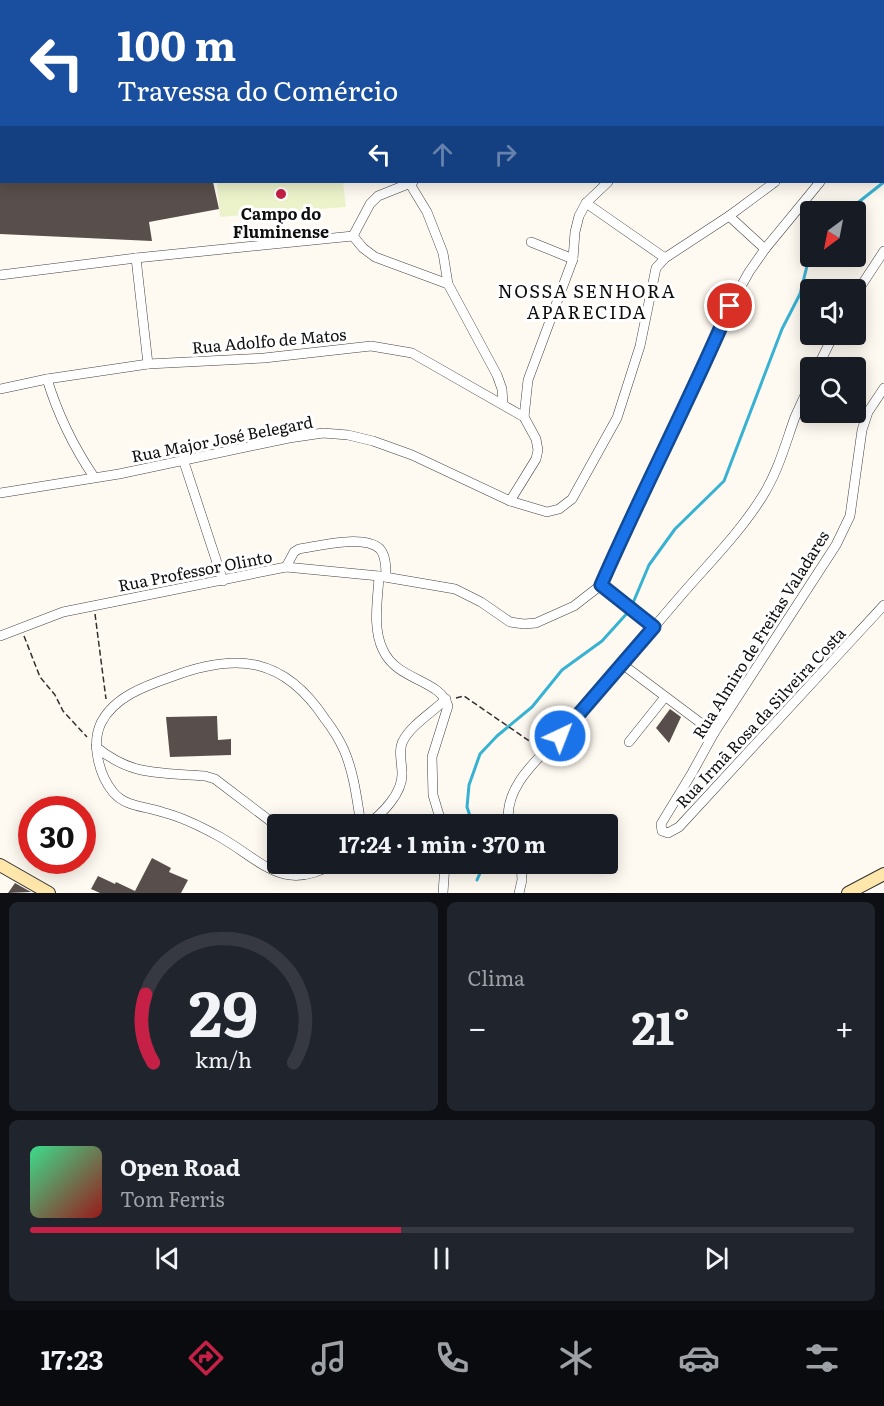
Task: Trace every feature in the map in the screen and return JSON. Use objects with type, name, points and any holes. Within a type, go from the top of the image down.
[{"type":"main road","points":[[0,865],[49,893]]},
{"type":"main road","points":[[849,893],[884,874]]},
{"type":"street","points":[[23,0],[54,0]]},
{"type":"street","points":[[353,236],[370,204],[378,196],[411,183],[428,212],[443,253],[448,284],[497,375],[503,404]]},
{"type":"street","points":[[510,501],[536,459],[538,450],[536,439],[524,417],[528,380],[573,259],[574,232],[579,216],[586,203],[607,183]]},
{"type":"street","points":[[586,203],[665,258],[774,183]]},
{"type":"street","name":"Rua Professor Olinto","points":[[0,636],[63,612],[94,604],[223,581],[286,567],[383,576],[455,589],[481,602],[510,622],[524,624],[536,623],[574,606],[601,585],[632,514],[687,404],[730,306],[765,249],[819,183]]},
{"type":"street","points":[[729,216],[765,249]]},
{"type":"street","points":[[0,275],[136,258],[353,236]]},
{"type":"street","points":[[353,236],[375,257],[448,284]]},
{"type":"street","points":[[531,242],[573,259]]},
{"type":"street","points":[[866,279],[884,251]]},
{"type":"street","points":[[136,258],[148,364]]},
{"type":"street","name":"Rua Major José Belegard","points":[[0,492],[146,469],[183,459],[323,433],[348,435],[373,441],[412,455],[510,501],[547,512],[559,509],[572,499],[617,418],[640,346],[656,268],[665,258]]},
{"type":"street","name":"Rua Adolfo de Matos","points":[[0,389],[47,379],[148,364],[264,358],[371,346],[412,353],[524,417]]},
{"type":"street","points":[[47,379],[58,413],[75,448],[94,477]]},
{"type":"street","name":"Rua Almiro de Freitas Valadares","points":[[662,821],[714,733],[836,544],[850,516],[862,430],[868,412],[884,388]]},
{"type":"street","points":[[507,814],[515,789],[528,769],[586,708],[731,538],[762,497],[782,460],[800,406]]},
{"type":"street","points":[[183,459],[223,581]]},
{"type":"street","points":[[0,486],[0,492]]},
{"type":"street","points":[[286,567],[294,552],[299,549],[344,542],[366,542],[379,549],[384,556],[377,625],[382,649],[391,663],[405,674],[439,691],[446,699],[448,706],[432,757],[433,795],[439,814]]},
{"type":"street","points":[[601,585],[654,627]]},
{"type":"street","name":"Rua Irmã Rosa da Silveira Costa","points":[[662,821],[660,828],[666,833],[679,827],[884,605]]},
{"type":"street","points":[[267,870],[247,854],[196,825],[162,812],[137,807],[123,801],[113,793],[105,780],[96,747],[100,724],[110,710],[129,694],[184,672],[206,666],[236,663],[271,668],[295,683],[314,701],[332,728],[344,750],[351,772],[359,814]]},
{"type":"street","points":[[622,664],[714,733]]},
{"type":"street","points":[[629,742],[665,698]]},
{"type":"street","points":[[379,814],[396,795],[401,784],[402,742],[410,731],[446,699]]},
{"type":"street","points":[[96,747],[116,762],[139,771],[205,776],[215,779],[267,819]]},
{"type":"street","points":[[276,874],[282,877],[315,874]]},
{"type":"street","points":[[443,893],[444,874]]},
{"type":"street","points":[[519,893],[522,874]]},
{"type":"path","points":[[94,604],[104,674],[104,693],[110,710]]},
{"type":"path","points":[[20,627],[40,677],[55,695],[63,711],[96,747]]},
{"type":"path","points":[[446,699],[464,696],[503,721],[544,752]]},
{"type":"green space","name":"Campo do Fluminense","points":[[217,183],[343,183],[346,207],[220,217]]},
{"type":"building","points":[[0,183],[213,183],[219,209],[149,222],[152,241],[0,234]]},
{"type":"building","points":[[670,709],[681,717],[669,743],[656,728]]},
{"type":"building","points":[[217,716],[218,740],[231,739],[231,755],[170,757],[166,717]]},
{"type":"building","points":[[152,858],[171,868],[169,872],[188,880],[181,893],[100,893],[91,889],[98,876],[135,891]]},
{"type":"building","points":[[15,883],[31,892],[8,893]]},
{"type":"waterway","points":[[860,201],[883,183]]},
{"type":"waterway","points":[[469,814],[467,807],[469,785],[480,754],[497,736],[532,707],[562,670],[602,641],[630,610],[649,565],[675,529],[724,481],[782,329],[800,294],[807,267]]},
{"type":"waterway","points":[[477,880],[480,874]]},
{"type":"place","name":"Campo do Fluminense","points":[[281,194]]},
{"type":"district","name":"NOSSA SENHORA APARECIDA","points":[[587,300]]},
{"type":"route","points":[[560,736],[654,627],[601,585],[654,467],[687,404],[730,306]]}]
